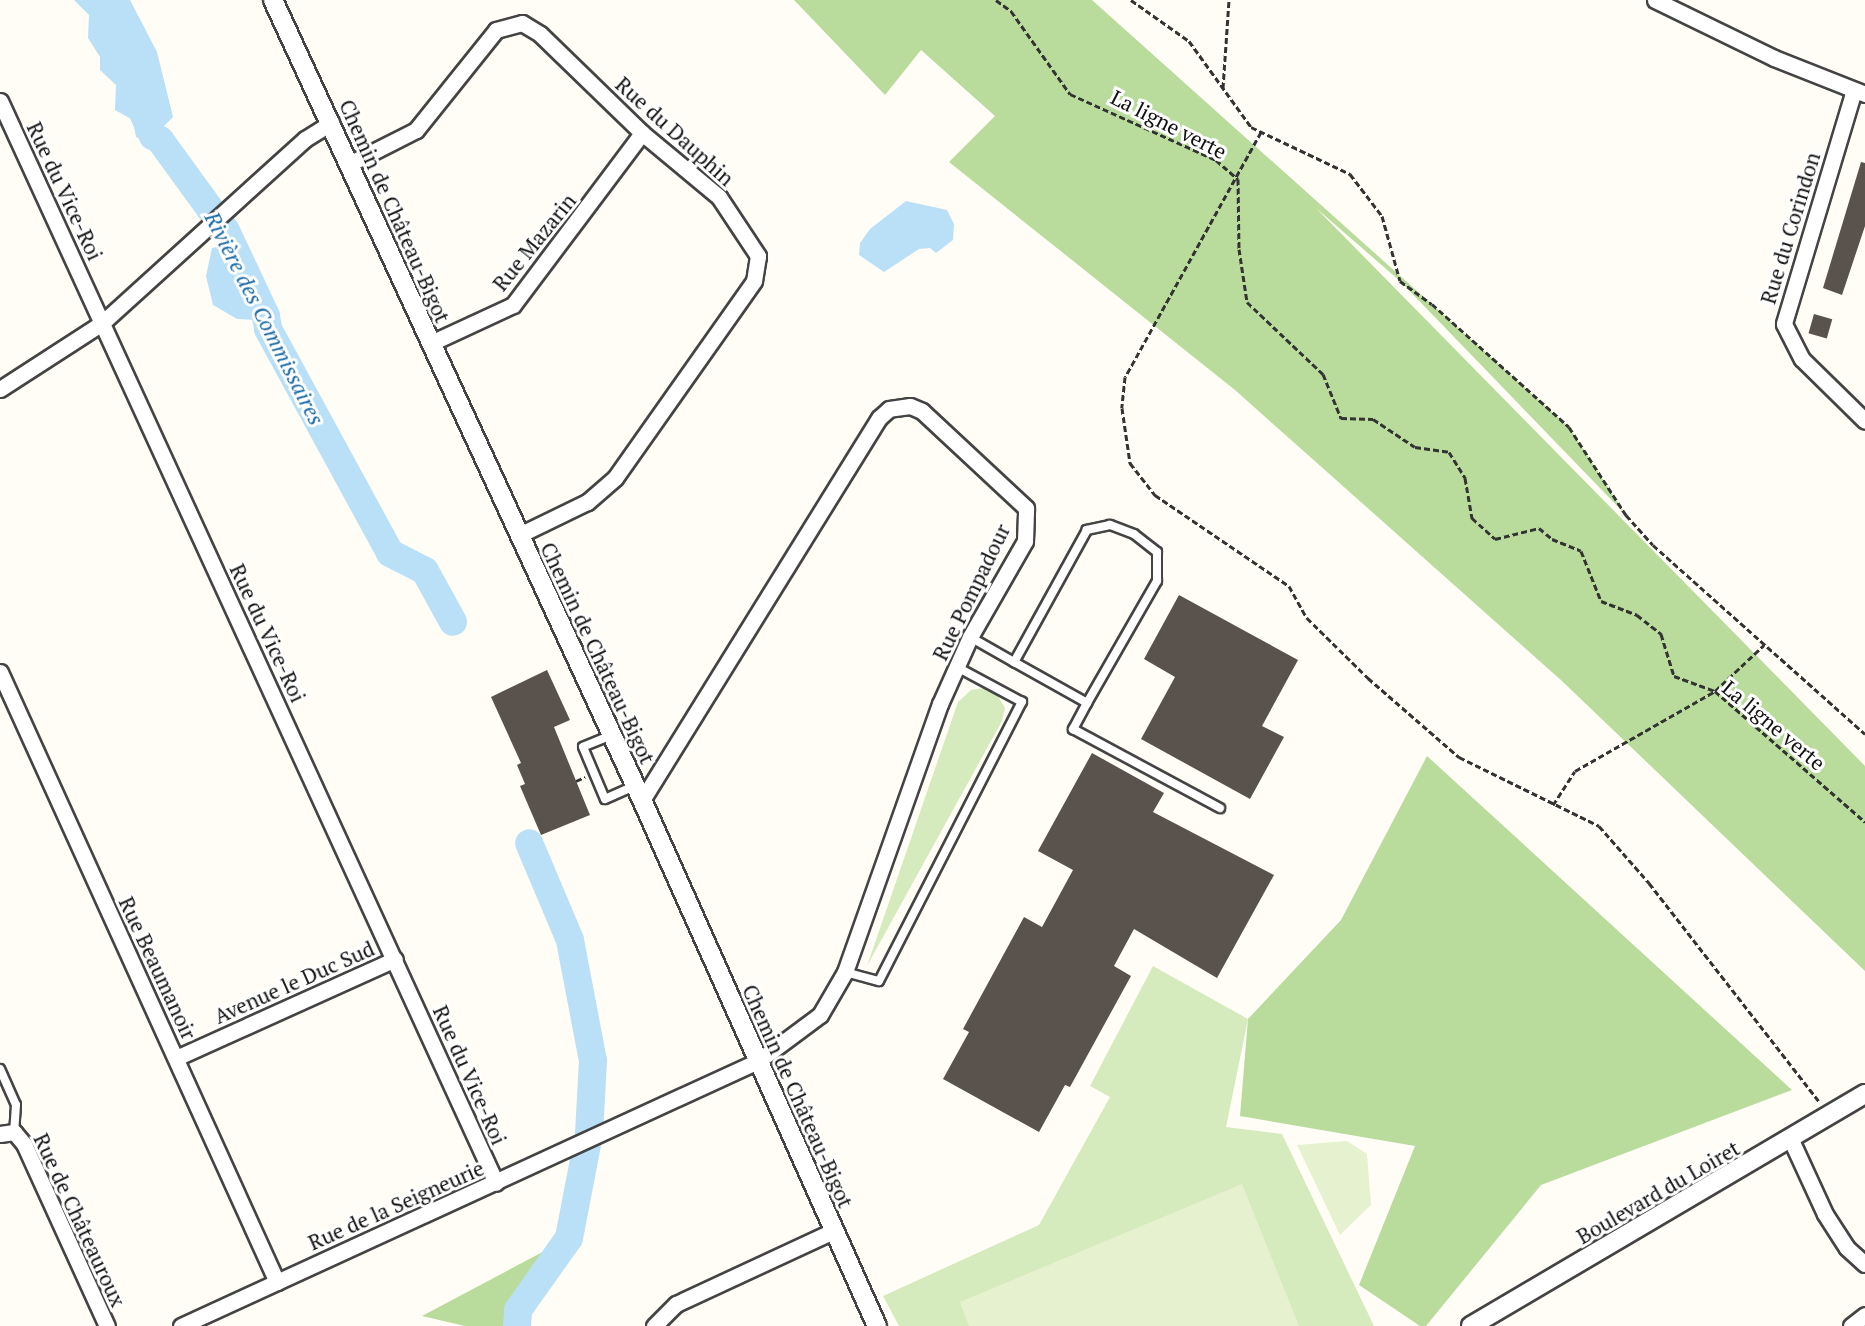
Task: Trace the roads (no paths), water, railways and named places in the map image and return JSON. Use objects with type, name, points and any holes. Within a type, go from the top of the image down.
[{"type":"street","name":"Chemin de Château-Bigot","points":[[273,0],[612,735],[877,1326]]},
{"type":"street","points":[[1655,0],[1774,58],[1859,92]]},
{"type":"street","name":"Rue du Dauphin","points":[[349,164],[416,130],[496,30],[512,23],[522,23],[540,34],[642,134],[719,197],[758,256],[754,281],[615,478],[587,502],[519,534]]},
{"type":"street","name":"Rue du Corindon","points":[[1859,92],[1784,324],[1802,359],[1865,422]]},
{"type":"street","name":"Rue du Vice-Roi","points":[[0,101],[496,1183]]},
{"type":"street","points":[[0,389],[102,322],[305,139],[331,123]]},
{"type":"street","name":"Rue Mazarin","points":[[431,343],[513,305],[642,134]]},
{"type":"street","name":"Rue Pompadour","points":[[638,793],[879,418],[889,409],[910,406],[922,411],[1026,508],[1024,541],[970,637],[940,704],[845,972],[820,1015],[758,1061]]},
{"type":"street","name":"Rue Beaumanoir","points":[[0,672],[277,1282]]},
{"type":"street","name":"Avenue le Duc Sud","points":[[176,1058],[395,959]]},
{"type":"street","name":"Rue de la Seigneurie","points":[[181,1326],[619,1127],[758,1061]]},
{"type":"street","name":"Boulevard du Loiret","points":[[1471,1326],[1791,1140],[1865,1094]]},
{"type":"street","name":"Rue de Châteauroux","points":[[7,1133],[24,1144],[107,1326]]},
{"type":"street","points":[[1791,1140],[1825,1214],[1847,1248],[1865,1264]]},
{"type":"street","points":[[654,1326],[676,1304],[833,1231]]},
{"type":"street","points":[[1851,1326],[1865,1315]]},
{"type":"lane","points":[[1014,662],[1087,530],[1110,525],[1134,534],[1157,552],[1157,581],[1073,729],[1220,808]]},
{"type":"lane","points":[[970,637],[1087,704]]},
{"type":"lane","points":[[845,972],[879,981],[1022,702],[957,667]]},
{"type":"lane","points":[[612,735],[584,747],[605,799],[638,793]]},
{"type":"lane","points":[[0,1069],[16,1105],[7,1133]]},
{"type":"water","points":[[74,0],[130,0],[157,52],[173,117],[154,136],[144,140],[136,137],[133,120],[115,110],[116,85],[100,70],[100,57],[88,38],[89,15]]},
{"type":"water","points":[[906,201],[947,210],[954,224],[953,240],[936,253],[930,248],[919,249],[884,272],[859,255],[860,243],[870,229]]},
{"type":"water","points":[[242,241],[253,256],[266,293],[258,320],[237,319],[213,305],[206,276],[212,248]]},
{"type":"waterway","name":"Rivière des Commissaires","points":[[138,101],[153,136],[160,140],[226,231],[266,316],[268,329],[390,553],[425,571],[453,622]]},
{"type":"waterway","name":"Rivière des Commissaires","points":[[517,1326],[518,1310],[569,1238],[589,1134],[593,1061],[570,940],[529,843]]}]
